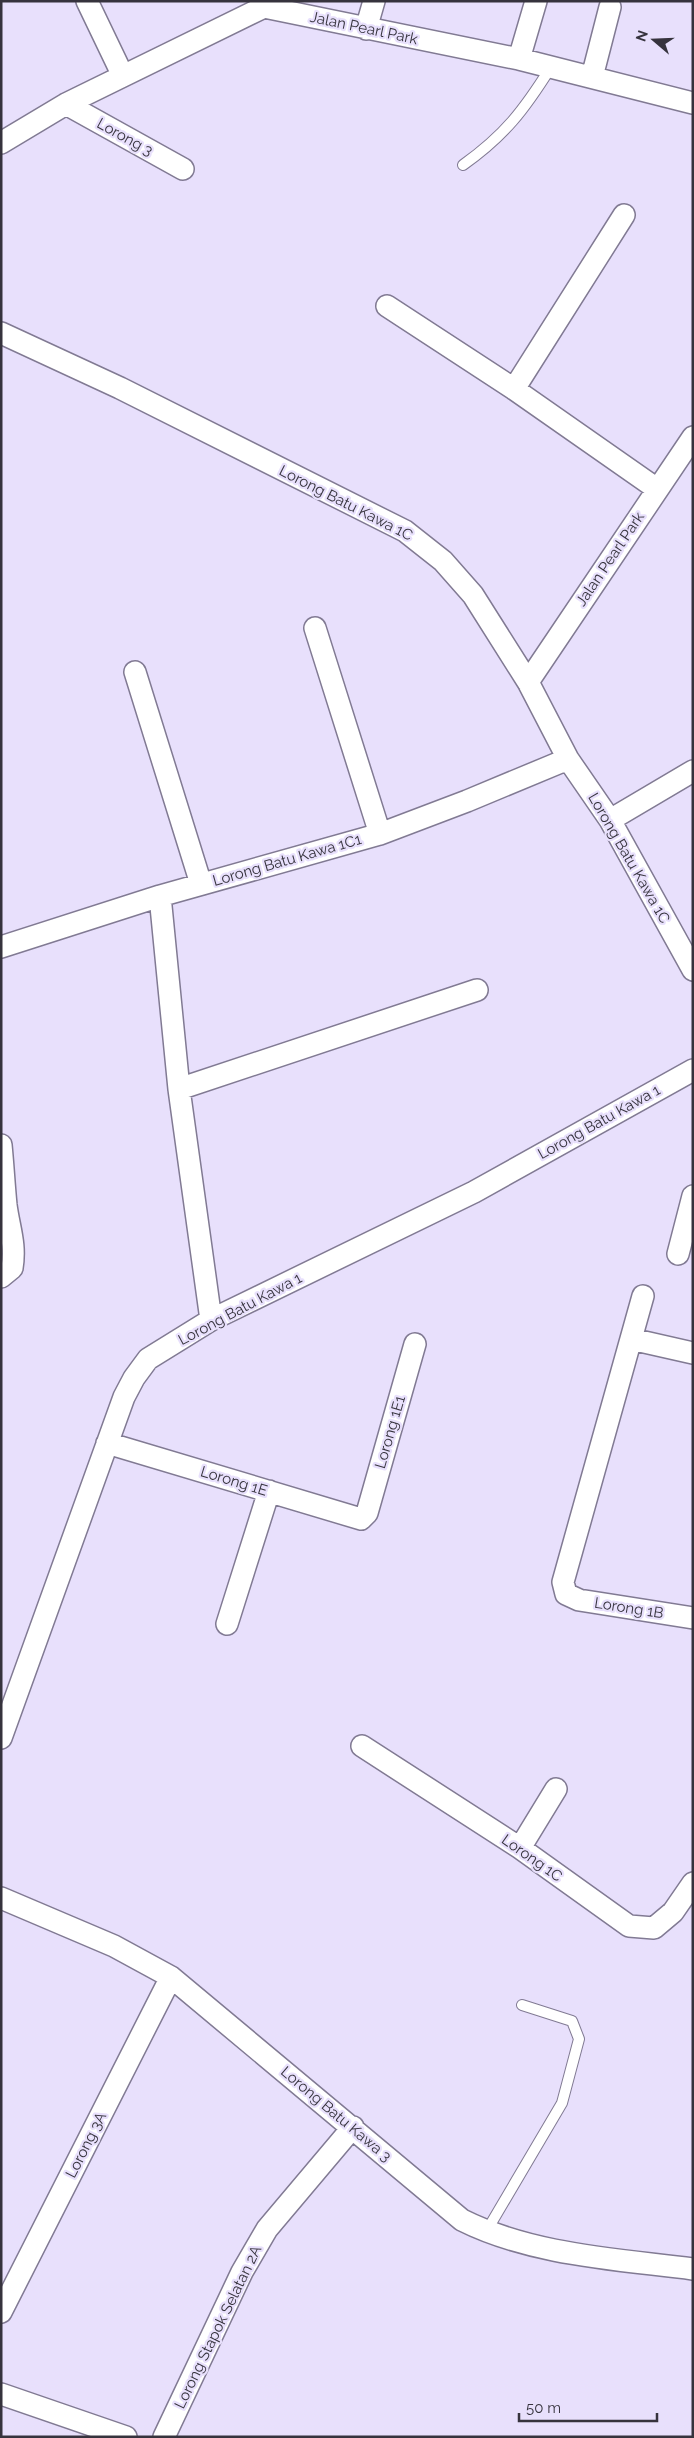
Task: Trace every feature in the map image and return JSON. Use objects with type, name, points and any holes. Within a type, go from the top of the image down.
[{"type":"street","points":[[87,1],[123,76]]},
{"type":"street","points":[[366,29],[374,1]]},
{"type":"street","points":[[520,59],[536,1]]},
{"type":"street","points":[[592,77],[610,6]]},
{"type":"street","name":"Jalan Pearl Park","points":[[1,143],[66,104],[264,7],[520,59],[693,103]]},
{"type":"street","name":"Lorong 3","points":[[66,104],[183,169]]},
{"type":"street","points":[[514,389],[624,215]]},
{"type":"street","points":[[387,306],[514,389],[657,489]]},
{"type":"street","name":"Lorong Batu Kawa 1C","points":[[1,333],[120,388],[405,531],[454,571],[473,595],[528,682],[568,759],[610,820],[693,970]]},
{"type":"street","name":"Jalan Pearl Park","points":[[528,682],[693,437]]},
{"type":"street","points":[[315,628],[380,834]]},
{"type":"street","points":[[135,672],[201,884]]},
{"type":"street","name":"Lorong Batu Kawa 1C1","points":[[1,947],[160,896],[380,834],[467,801],[568,759]]},
{"type":"street","points":[[610,820],[693,771]]},
{"type":"street","points":[[160,896],[180,1089],[211,1320]]},
{"type":"street","points":[[180,1089],[477,990]]},
{"type":"street","name":"Lorong Batu Kawa 1","points":[[1,1738],[124,1397],[134,1378],[148,1359],[211,1320],[474,1192],[693,1070]]},
{"type":"street","points":[[1,1145],[4,1208],[13,1234],[14,1255],[12,1268],[1,1277]]},
{"type":"street","points":[[678,1254],[693,1196]]},
{"type":"street","points":[[643,1296],[631,1339],[693,1353]]},
{"type":"street","name":"Lorong 1B","points":[[631,1339],[562,1582],[566,1594],[579,1600],[693,1618]]},
{"type":"street","name":"Lorong 1E1","points":[[361,1519],[367,1513],[415,1344]]},
{"type":"street","name":"Lorong 1E","points":[[107,1442],[361,1519]]},
{"type":"street","points":[[227,1624],[269,1491]]},
{"type":"street","name":"Lorong 1C","points":[[362,1746],[520,1848],[629,1926],[654,1928],[673,1912],[693,1882]]},
{"type":"street","points":[[520,1848],[556,1789]]},
{"type":"street","name":"Lorong Batu Kawa 3","points":[[1,1898],[114,1946],[171,1977],[353,2127],[462,2220],[486,2232],[559,2251],[693,2269]]},
{"type":"street","name":"Lorong 3A","points":[[1,2312],[171,1977]]},
{"type":"street","name":"Lorong Stapok Selatan 2A","points":[[164,2437],[242,2272],[267,2229],[353,2127]]},
{"type":"street","points":[[1,2394],[126,2437]]},
{"type":"lane","points":[[463,165],[485,150],[511,125],[528,105],[551,67]]},
{"type":"lane","points":[[486,2232],[562,2103],[579,2039],[572,2021],[522,2005]]}]
